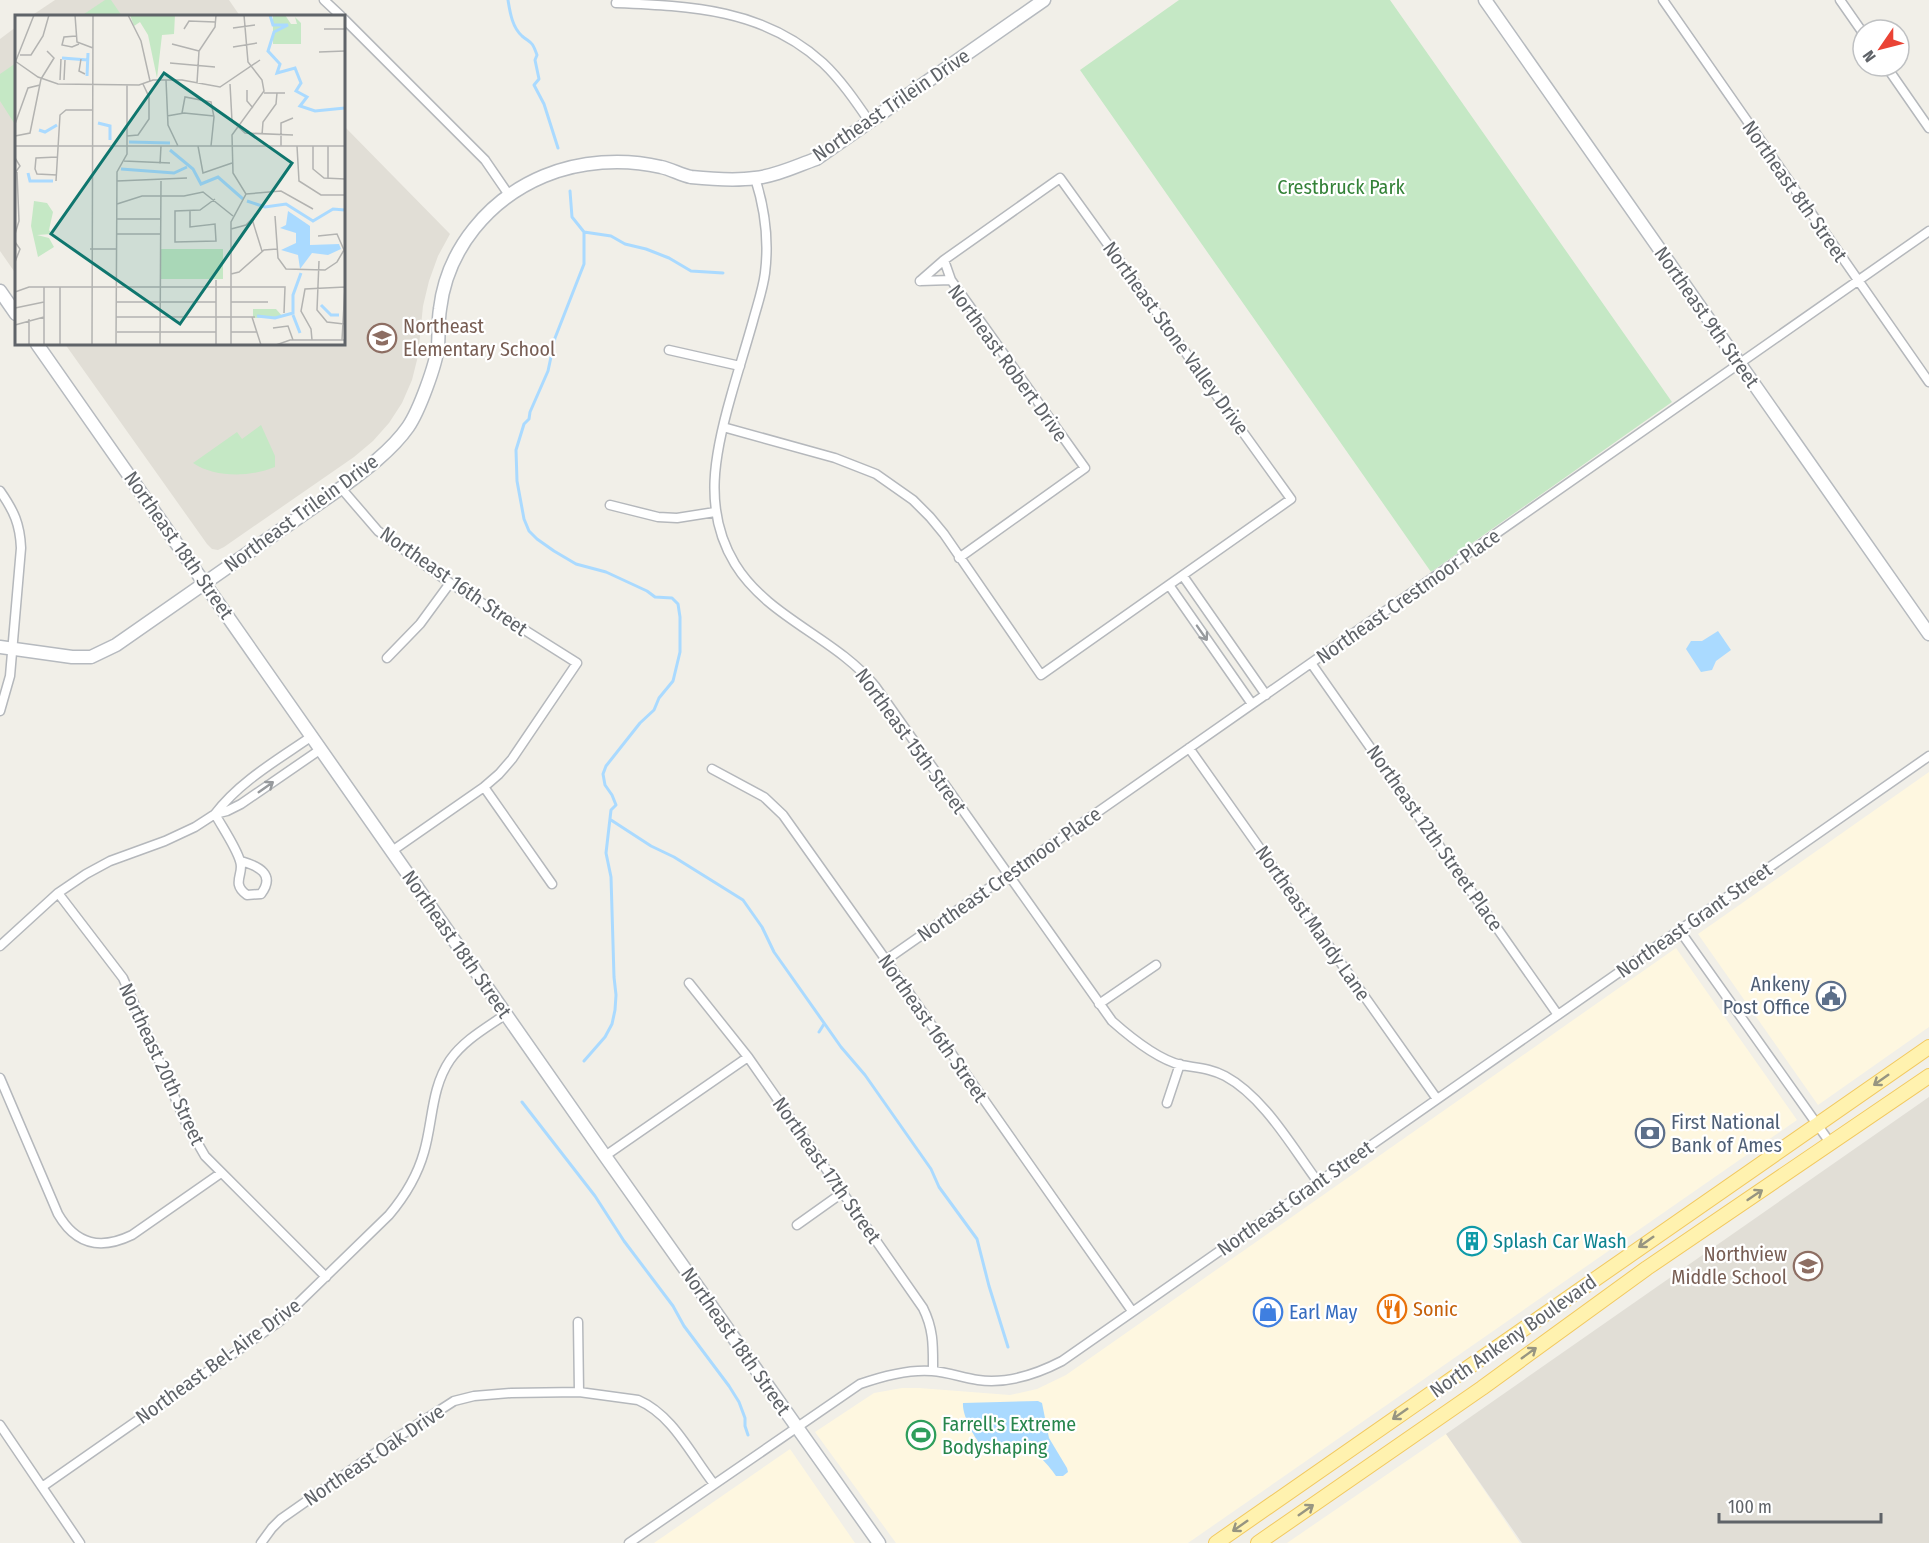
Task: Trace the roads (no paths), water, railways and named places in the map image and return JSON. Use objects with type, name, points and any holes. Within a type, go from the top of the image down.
[{"type":"main road","name":"North Ankeny Boulevard","points":[[1216,1543],[1929,1047]]},
{"type":"main road","name":"North Ankeny Boulevard","points":[[1258,1543],[1482,1388],[1647,1268],[1929,1076]]},
{"type":"street","points":[[324,0],[339,15]]},
{"type":"street","name":"Northeast Trilein Drive","points":[[6,648],[72,657],[92,657],[116,645],[341,488],[377,460],[409,426],[429,380],[438,348],[444,286],[454,258],[468,236],[509,195],[546,175],[583,164],[629,162],[661,167],[690,177],[755,178],[786,171],[816,159],[1044,0]]},
{"type":"street","name":"Northeast 9th Street","points":[[1485,0],[1929,634]]},
{"type":"street","name":"Northeast 8th Street","points":[[1663,0],[1929,382]]},
{"type":"street","points":[[1840,0],[1853,18]]},
{"type":"street","points":[[615,3],[674,3],[719,11],[760,24],[797,42],[824,64],[869,121]]},
{"type":"street","points":[[345,21],[485,160],[509,195]]},
{"type":"street","points":[[1894,78],[1929,128]]},
{"type":"street","name":"Northeast 15th Street","points":[[755,178],[761,197],[768,241],[765,272],[714,468],[715,512],[725,545],[744,578],[758,593],[840,653],[867,676],[1112,1021],[1134,1041],[1180,1064],[1202,1067],[1224,1076],[1246,1091],[1259,1102],[1318,1182]]},
{"type":"street","name":"Northeast Stone Valley Drive","points":[[944,260],[1060,178],[1291,499],[1183,576]]},
{"type":"street","name":"Northeast Crestmoor Place","points":[[886,960],[1929,231]]},
{"type":"street","points":[[944,260],[951,280]]},
{"type":"street","name":"Northeast Robert Drive","points":[[944,260],[920,281],[951,280],[1085,468],[959,558]]},
{"type":"street","points":[[0,291],[15,313]]},
{"type":"street","name":"Northeast 18th Street","points":[[38,345],[605,1156],[879,1543]]},
{"type":"street","points":[[669,350],[740,366]]},
{"type":"street","points":[[723,427],[835,458],[876,474],[913,500],[930,517],[1041,675],[1183,576],[1266,694]]},
{"type":"street","name":"Northeast 16th Street","points":[[341,488],[378,531],[450,583],[577,663],[512,759],[484,787]]},
{"type":"street","points":[[0,491],[13,509],[20,530],[21,548],[6,648],[10,676],[0,711]]},
{"type":"street","points":[[610,505],[658,517],[677,518],[715,512]]},
{"type":"street","points":[[387,658],[420,624],[450,583]]},
{"type":"street","points":[[1169,585],[1252,704]]},
{"type":"street","name":"Northeast 12th Street Place","points":[[1311,663],[1558,1015]]},
{"type":"street","points":[[0,946],[58,893],[86,874],[110,861],[165,841],[195,827],[215,814],[244,784],[312,736]]},
{"type":"street","name":"Northeast Mandy Lane","points":[[1189,748],[1437,1099]]},
{"type":"street","points":[[215,814],[241,804],[321,749]]},
{"type":"street","name":"Northeast Grant Street","points":[[629,1543],[860,1384],[914,1371],[933,1371],[979,1381],[992,1381],[1034,1373],[1062,1361],[1929,756]]},
{"type":"street","name":"Northeast 16th Street","points":[[712,769],[764,797],[783,815],[1132,1311]]},
{"type":"street","points":[[392,851],[484,787],[552,884]]},
{"type":"street","points":[[215,814],[241,861]]},
{"type":"street","name":"Northeast 20th Street","points":[[58,893],[123,978],[186,1123],[206,1156],[326,1277]]},
{"type":"street","points":[[1680,931],[1831,1144]]},
{"type":"street","points":[[1099,1004],[1156,965]]},
{"type":"street","name":"Northeast 17th Street","points":[[689,983],[748,1057],[923,1308],[930,1321],[933,1337],[933,1371]]},
{"type":"street","name":"Northeast Bel-Aire Drive","points":[[42,1487],[280,1321],[389,1215],[412,1185],[425,1150],[437,1086],[451,1059],[462,1046],[506,1014]]},
{"type":"street","points":[[605,1156],[748,1057]]},
{"type":"street","points":[[1167,1103],[1180,1064]]},
{"type":"street","points":[[0,1078],[64,1224],[72,1233],[83,1239],[94,1243],[119,1242],[221,1173]]},
{"type":"street","points":[[797,1225],[842,1192]]},
{"type":"street","points":[[578,1322],[579,1392]]},
{"type":"street","name":"Northeast Oak Drive","points":[[261,1543],[272,1528],[291,1511],[398,1437],[454,1401],[474,1396],[579,1392],[638,1400],[655,1409],[675,1431],[714,1484]]},
{"type":"street","points":[[0,1425],[80,1543]]},
{"type":"water","points":[[1718,631],[1731,650],[1716,661],[1712,670],[1701,672],[1686,649],[1691,641],[1702,641]]},
{"type":"water","points":[[1038,1401],[1042,1403],[1049,1438],[1067,1468],[1068,1472],[1063,1476],[1056,1476],[1040,1457],[1025,1448],[981,1445],[969,1425],[963,1408],[963,1403]]},
{"type":"waterway","points":[[508,0],[516,28],[531,43],[537,55],[535,60],[539,79],[534,85],[544,104],[558,148]]},
{"type":"waterway","points":[[570,191],[572,217],[584,232],[584,264],[555,338],[548,371],[529,419],[524,424],[516,450],[517,481],[524,519],[529,531],[537,539],[576,564],[606,572],[655,597],[672,598],[678,604],[680,617],[680,652],[673,681],[659,698],[654,710],[640,723],[606,766],[603,774],[605,785],[616,805],[611,810],[606,853],[611,877],[616,995],[612,1024],[605,1037],[584,1061]]},
{"type":"waterway","points":[[584,232],[611,236],[625,244],[669,258],[691,271],[723,273]]},
{"type":"waterway","points":[[611,820],[743,900],[762,927],[774,952],[841,1047],[865,1075],[931,1169],[939,1187],[977,1239],[1008,1347]]},
{"type":"waterway","points":[[819,1032],[824,1024]]},
{"type":"waterway","points":[[522,1102],[595,1196],[624,1241],[729,1386],[739,1402],[748,1435]]},
{"type":"place","name":"Northeast Elementary School","points":[[382,338]]},
{"type":"place","name":"Ankeny Post Office","points":[[1831,996]]},
{"type":"place","name":"First National Bank of Ames","points":[[1650,1133]]},
{"type":"place","name":"Splash Car Wash","points":[[1472,1241]]},
{"type":"place","name":"Northview Middle School","points":[[1808,1266]]},
{"type":"place","name":"Sonic","points":[[1392,1309]]},
{"type":"place","name":"Earl May","points":[[1268,1312]]},
{"type":"place","name":"Farrell's Extreme Bodyshaping","points":[[921,1435]]},
{"type":"park label","name":"Crestbruck Park","points":[[1341,187]]}]
